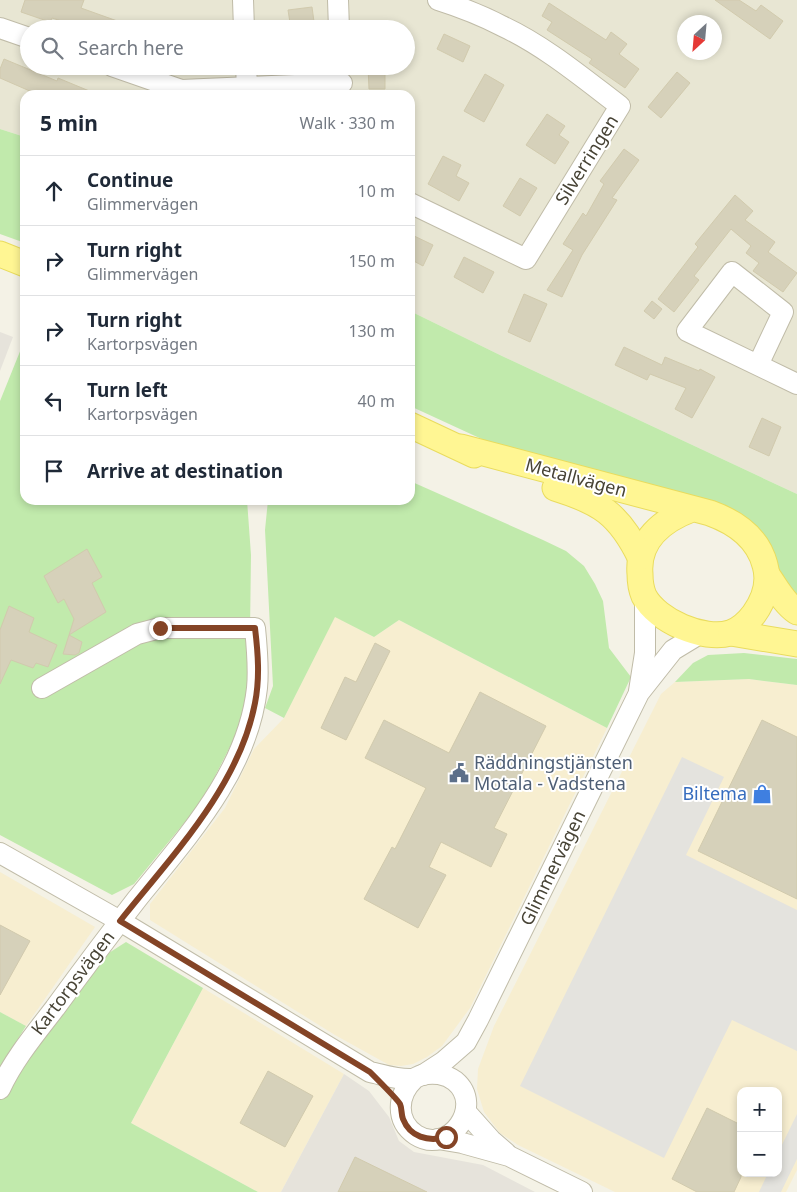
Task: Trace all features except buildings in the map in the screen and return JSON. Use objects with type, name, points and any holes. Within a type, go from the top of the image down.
[{"type":"main road","points":[[0,254],[20,262]]},
{"type":"main road","name":"Metallvägen","points":[[415,427],[461,447],[504,470],[528,480],[584,498],[598,505],[611,514],[622,527],[632,540],[640,557]]},
{"type":"main road","name":"Metallvägen","points":[[461,447],[692,509]]},
{"type":"main road","points":[[797,612],[790,607],[768,576],[758,548],[750,537],[738,526],[724,518],[692,509],[674,517],[647,540],[640,557],[640,580],[645,597],[663,616],[676,624],[701,633],[731,633],[797,644]]},
{"type":"main road","points":[[731,633],[750,619],[758,609],[766,588],[768,576]]},
{"type":"street","points":[[243,0],[244,20]]},
{"type":"street","points":[[338,0],[339,20]]},
{"type":"street","name":"Silverringen","points":[[415,205],[526,259],[620,106],[553,58],[503,26],[438,0]]},
{"type":"street","points":[[0,28],[20,35]]},
{"type":"street","points":[[138,75],[180,90],[342,81]]},
{"type":"street","points":[[246,75],[247,87]]},
{"type":"street","points":[[758,365],[783,312],[732,272],[687,331],[797,384]]},
{"type":"street","name":"Glimmervägen","points":[[639,693],[645,653],[645,597]]},
{"type":"street","name":"Kartorpsvägen","points":[[0,1089],[24,1048],[120,921],[206,812],[234,764],[250,724],[255,704],[258,652],[255,628],[160,628],[136,634],[42,688]]},
{"type":"street","name":"Glimmervägen","points":[[466,1112],[465,1095],[461,1088],[461,1069],[466,1042],[500,977],[639,693],[673,650],[701,633]]},
{"type":"street","points":[[0,853],[120,921],[370,1072],[400,1104],[400,1113],[408,1129],[422,1138],[462,1143],[509,1156],[582,1192]]},
{"type":"street","name":"Glimmervägen","points":[[400,1104],[404,1090],[418,1077],[443,1062],[466,1042]]},
{"type":"street","points":[[370,1072],[396,1078],[418,1077],[432,1073],[448,1077],[461,1088]]},
{"type":"street","points":[[438,1140],[460,1127],[466,1112],[491,1140],[509,1156]]},
{"type":"shaded area","points":[[0,0],[797,0],[797,494],[415,313],[415,90],[20,90],[20,135],[0,129]]},
{"type":"shaded area","points":[[0,332],[13,337],[0,371]]},
{"type":"shaded area","points":[[335,616],[374,637],[399,620],[607,728],[470,1008],[442,1046],[413,1064],[401,1066],[389,1065],[335,1035],[150,920],[150,904],[225,808],[254,749],[284,718]]},
{"type":"shaded area","points":[[749,679],[797,685],[797,1170],[786,1192],[615,1192],[518,1145],[500,1133],[484,1112],[477,1089],[478,1069],[494,1026],[661,694],[675,682]]},
{"type":"shaded area","points":[[682,757],[724,777],[686,855],[797,910],[797,1051],[732,1020],[664,1158],[520,1086]]},
{"type":"shaded area","points":[[0,872],[95,927],[26,1026],[0,1012]]},
{"type":"shaded area","points":[[203,988],[344,1074],[281,1192],[258,1192],[131,1123]]},
{"type":"shaded area","points":[[344,1074],[369,1091],[389,1117],[399,1141],[414,1152],[483,1165],[535,1192],[281,1192]]},
{"type":"shaded area","points":[[797,1114],[797,1159],[781,1192],[759,1192],[766,1177],[782,1177],[782,1145]]},
{"type":"green space","points":[[0,129],[20,135],[20,241],[0,234]]},
{"type":"green space","points":[[415,313],[797,494],[797,598],[784,579],[768,542],[486,441],[415,408]]},
{"type":"green space","points":[[20,351],[20,505],[247,505],[251,555],[246,711],[241,725],[203,800],[134,884],[112,895],[0,835],[0,401]]},
{"type":"green space","points":[[415,483],[566,551],[584,566],[595,584],[603,601],[609,648],[631,677],[607,728],[399,620],[374,637],[335,617],[284,718],[265,708],[273,686],[265,530],[268,505],[415,505]]},
{"type":"green space","points":[[744,653],[797,659],[797,685],[749,679],[675,682],[693,663],[708,655]]},
{"type":"green space","points":[[126,942],[203,988],[131,1123],[258,1192],[0,1192],[0,1081],[79,972]]},
{"type":"green space","points":[[0,1012],[26,1026],[0,1068]]},
{"type":"place","name":"Räddningstjänsten Motala - Vadstena","points":[[459,773]]},
{"type":"place","name":"Biltema","points":[[762,794]]},
{"type":"route","points":[[160,628],[255,628],[258,652],[255,704],[250,724],[234,764],[206,812],[120,921],[370,1072],[400,1104],[400,1113],[408,1129],[416,1135],[430,1140],[446,1137]]}]
